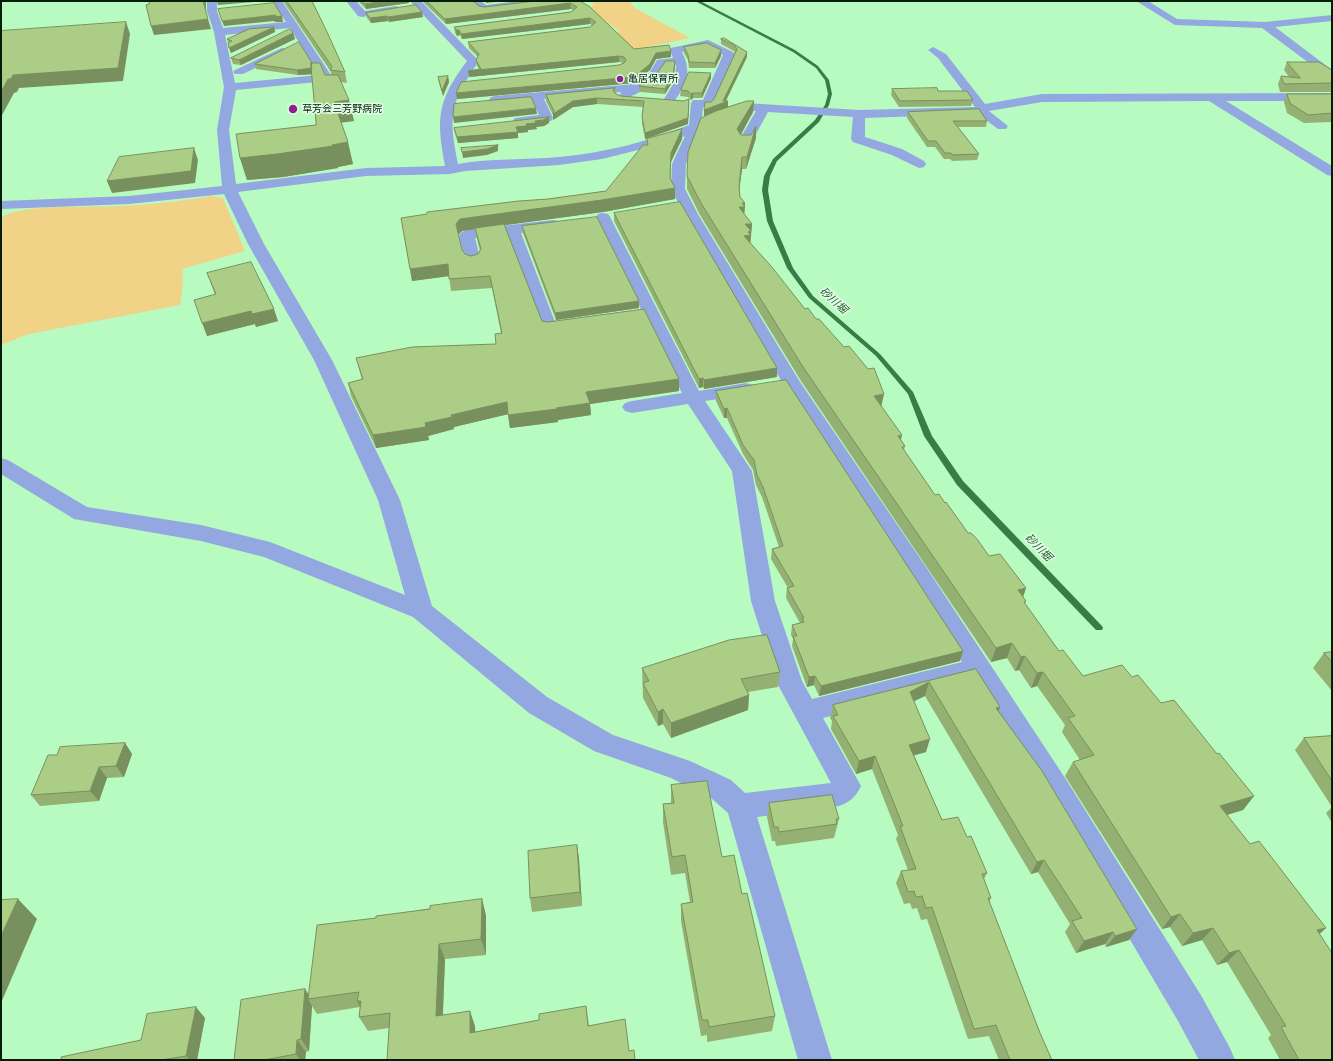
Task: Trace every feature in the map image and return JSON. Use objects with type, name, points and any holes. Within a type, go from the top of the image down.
[{"type":"street","points":[[350,1],[362,14],[419,3],[441,30],[473,61],[455,84],[446,106],[446,130],[452,166],[450,170]]},
{"type":"street","points":[[474,1],[484,8],[543,1]]},
{"type":"street","points":[[1141,1],[1175,22],[1265,25],[1332,18]]},
{"type":"street","points":[[230,87],[327,78],[293,26],[278,8]]},
{"type":"street","points":[[293,26],[217,16],[230,87],[223,130],[229,190],[256,244],[323,360],[389,500],[421,611]]},
{"type":"street","points":[[1265,25],[1332,74]]},
{"type":"street","points":[[273,38],[293,26]]},
{"type":"street","points":[[441,30],[457,28]]},
{"type":"street","points":[[239,72],[302,41]]},
{"type":"street","points":[[458,45],[474,43]]},
{"type":"street","points":[[933,50],[942,56],[981,109],[1002,126]]},
{"type":"street","points":[[226,68],[238,55]]},
{"type":"street","points":[[484,102],[601,90],[639,93],[656,74],[661,62],[694,78],[695,127],[679,164],[679,205],[732,285],[776,384],[918,573],[1057,790],[1190,1009],[1218,1060]]},
{"type":"street","points":[[302,66],[318,65]]},
{"type":"street","points":[[226,68],[239,72],[271,69]]},
{"type":"street","points":[[593,80],[601,90]]},
{"type":"street","points":[[455,84],[471,83]]},
{"type":"street","points":[[508,123],[547,118],[536,96]]},
{"type":"street","points":[[1,205],[129,200],[229,190],[366,172],[450,170],[465,167],[559,161],[602,155],[669,138],[695,127],[711,118],[745,106],[859,114],[981,109],[1042,98],[1332,97]]},
{"type":"street","points":[[1212,98],[1332,172]]},
{"type":"street","points":[[446,106],[461,104]]},
{"type":"street","points":[[745,142],[764,108]]},
{"type":"street","points":[[859,114],[858,139],[897,152],[919,164]]},
{"type":"street","points":[[446,130],[462,128]]},
{"type":"street","points":[[449,150],[464,149]]},
{"type":"street","points":[[603,217],[643,314],[693,397],[742,471],[763,601],[790,683],[847,786],[839,794],[740,806]]},
{"type":"street","points":[[474,261],[467,235],[565,222]]},
{"type":"street","points":[[512,229],[549,328],[588,322]]},
{"type":"street","points":[[632,407],[776,384]]},
{"type":"street","points":[[1,465],[82,514],[201,533],[270,550],[421,611],[538,705],[604,743],[680,769],[721,789],[740,806],[815,1060]]},
{"type":"street","points":[[805,712],[979,668]]},
{"type":"shaded area","points":[[587,1],[629,1],[635,8],[690,38],[585,60],[614,38],[619,31],[598,16],[590,8],[594,4]]},
{"type":"shaded area","points":[[212,196],[223,198],[245,251],[182,269],[183,277],[180,305],[29,334],[1,345],[1,218],[10,213],[39,208],[142,205]]},
{"type":"building","points":[[149,1],[203,1],[208,19],[151,26],[146,5],[149,4]]},
{"type":"building","points":[[287,1],[312,1],[345,72],[330,70],[332,67]]},
{"type":"building","points":[[362,1],[385,1],[365,4]]},
{"type":"building","points":[[427,1],[473,1],[479,6],[484,7],[535,1],[580,1],[590,7],[634,49],[669,45],[671,51],[656,53],[650,64],[634,77],[456,93],[461,82],[619,65],[624,63],[626,60],[624,57],[619,56],[468,71],[481,69],[476,60],[479,54],[468,42],[590,27],[596,22],[590,18],[461,34],[459,30],[456,30],[454,27],[571,12],[577,7],[570,3],[445,19]]},
{"type":"building","points":[[274,3],[282,16],[273,17],[276,15],[222,21],[218,9]]},
{"type":"building","points":[[416,5],[422,12],[370,18],[366,13]]},
{"type":"building","points":[[126,22],[118,68],[13,75],[11,79],[8,79],[1,92],[1,31]]},
{"type":"building","points":[[274,27],[229,48],[228,43],[232,41],[227,39],[249,29]]},
{"type":"building","points":[[290,29],[293,33],[239,60],[231,58]]},
{"type":"building","points":[[724,38],[747,52],[723,101],[728,101],[704,110],[705,102],[711,102],[714,99],[737,49],[734,45],[721,39]]},
{"type":"building","points":[[299,42],[312,63],[312,68],[297,70],[255,64]]},
{"type":"building","points":[[707,43],[721,50],[715,63],[689,62],[688,55],[684,47]]},
{"type":"building","points":[[666,61],[675,61],[673,75],[665,89],[639,86],[655,76]]},
{"type":"building","points":[[1287,62],[1319,62],[1332,70],[1332,83],[1284,84],[1281,76],[1300,78]]},
{"type":"building","points":[[311,63],[320,63],[325,75],[338,75],[349,100],[334,102],[348,142],[332,145],[333,146],[240,158],[236,134],[316,125]]},
{"type":"building","points":[[689,72],[711,73],[702,93],[691,94],[688,91],[681,90]]},
{"type":"building","points":[[448,76],[442,91],[438,77]]},
{"type":"building","points":[[615,88],[613,90],[616,94],[621,96],[684,101],[689,99],[688,118],[645,133],[642,117],[644,101],[597,98],[573,101],[553,114],[554,111],[546,95]]},
{"type":"building","points":[[937,88],[938,91],[967,91],[973,100],[900,101],[892,89]]},
{"type":"building","points":[[1287,94],[1332,94],[1332,113],[1308,115],[1291,104]]},
{"type":"building","points":[[531,97],[536,108],[453,117],[454,104]]},
{"type":"building","points":[[747,101],[754,101],[737,129],[741,135],[751,135],[756,126],[747,157],[742,157],[739,187],[740,197],[745,203],[742,203],[745,207],[739,207],[752,224],[745,224],[751,231],[748,232],[751,235],[744,236],[771,266],[805,309],[808,308],[816,319],[819,319],[844,347],[849,346],[868,369],[874,368],[884,394],[874,396],[902,435],[898,436],[905,446],[902,447],[935,495],[939,494],[968,533],[971,533],[977,539],[989,556],[1000,554],[1026,588],[1018,590],[1026,601],[1024,602],[1059,651],[1063,650],[1083,676],[1122,665],[1132,677],[1138,675],[1161,703],[1174,700],[1217,754],[1219,753],[1254,796],[1220,806],[1250,844],[1259,841],[1326,928],[1317,930],[1332,953],[1332,1060],[1299,1060],[1281,1027],[1286,1026],[1239,950],[1229,953],[1213,928],[1193,933],[1180,914],[1171,917],[1073,762],[1094,755],[1068,718],[1075,716],[1043,672],[1037,673],[1025,656],[1021,657],[1012,643],[996,648],[803,367],[701,203],[687,176],[688,152],[701,118],[716,111]]},
{"type":"building","points":[[979,109],[987,121],[953,121],[979,154],[953,155],[951,153],[945,153],[936,141],[928,141],[908,112]]},
{"type":"building","points":[[549,117],[543,120],[535,121],[536,123],[526,124],[527,126],[516,127],[518,132],[457,137],[454,128]]},
{"type":"building","points":[[682,129],[671,153],[670,178],[675,188],[602,200],[460,219],[456,224],[462,250],[465,254],[471,256],[478,254],[481,249],[475,228],[504,224],[542,321],[548,322],[644,309],[679,379],[586,392],[590,403],[556,408],[557,409],[508,415],[507,402],[451,415],[452,417],[425,423],[426,427],[373,435],[348,383],[363,379],[356,358],[412,347],[496,344],[495,334],[502,333],[490,276],[449,279],[448,264],[410,269],[401,218],[427,214],[427,212],[606,191],[643,145],[648,145],[647,139]]},
{"type":"building","points":[[498,145],[487,149],[462,152],[461,148]]},
{"type":"building","points":[[194,148],[191,171],[107,181],[119,157]]},
{"type":"building","points":[[680,202],[777,368],[704,380],[703,378],[699,379],[614,213]]},
{"type":"building","points":[[597,217],[639,301],[555,313],[522,226]]},
{"type":"building","points":[[251,262],[274,309],[252,314],[251,311],[202,323],[194,300],[216,294],[207,273]]},
{"type":"building","points":[[786,380],[963,651],[821,686],[815,676],[809,677],[793,636],[797,636],[792,625],[804,622],[802,618],[804,618],[787,588],[794,586],[772,549],[783,546],[763,487],[757,475],[754,460],[743,445],[727,408],[724,409],[716,391]]},
{"type":"building","points":[[767,635],[780,672],[741,679],[749,695],[671,723],[663,709],[658,712],[643,683],[649,681],[642,668],[729,640]]},
{"type":"building","points":[[1332,652],[1332,662],[1324,653]]},
{"type":"building","points":[[976,669],[1000,707],[996,708],[1042,771],[1137,929],[1115,936],[1113,932],[1084,941],[1072,921],[1082,918],[1044,860],[1037,862],[929,682],[910,692],[930,739],[909,745],[942,820],[958,817],[967,837],[971,836],[987,873],[982,874],[991,898],[988,898],[1040,1033],[1052,1060],[1010,1060],[996,1025],[974,1029],[932,907],[926,908],[922,896],[916,897],[914,891],[908,892],[901,871],[916,869],[900,826],[903,826],[875,756],[859,761],[833,716],[838,715],[833,705]]},
{"type":"building","points":[[1332,736],[1332,781],[1304,738]]},
{"type":"building","points":[[125,743],[116,766],[99,767],[90,791],[31,795],[48,755],[57,755],[60,747]]},
{"type":"building","points":[[707,781],[722,857],[734,855],[742,894],[747,893],[775,1016],[709,1027],[708,1020],[702,1020],[681,904],[693,902],[685,855],[672,857],[663,804],[674,803],[671,785]]},
{"type":"building","points":[[832,795],[839,819],[836,819],[837,824],[779,832],[778,827],[774,827],[769,803]]},
{"type":"building","points":[[577,845],[580,892],[530,898],[528,851]]},
{"type":"building","points":[[18,899],[1,936],[1,900]]},
{"type":"building","points":[[482,899],[481,939],[439,944],[436,1016],[470,1011],[470,1033],[539,1020],[539,1014],[586,1006],[588,1026],[625,1019],[629,1051],[634,1050],[635,1060],[387,1060],[390,1013],[359,1017],[361,1001],[357,1001],[359,992],[308,999],[317,925],[376,918],[376,916],[430,909],[430,906]]},
{"type":"building","points":[[305,989],[301,1039],[297,1040],[296,1054],[264,1060],[234,1060],[241,1000]]},
{"type":"building","points":[[196,1007],[186,1056],[161,1060],[62,1060],[61,1057],[141,1040],[147,1014]]},
{"type":"waterway","name":"砂川堀","points":[[697,1],[794,51],[817,67],[827,80],[830,94],[827,105],[817,121],[775,160],[767,176],[765,190],[770,221],[790,268],[811,297],[878,355],[911,393],[928,436],[960,483],[1099,628]]},
{"type":"place","name":"亀居保育所","points":[[620,79]]},
{"type":"place","name":"草芳会三芳野病院","points":[[293,109]]}]
